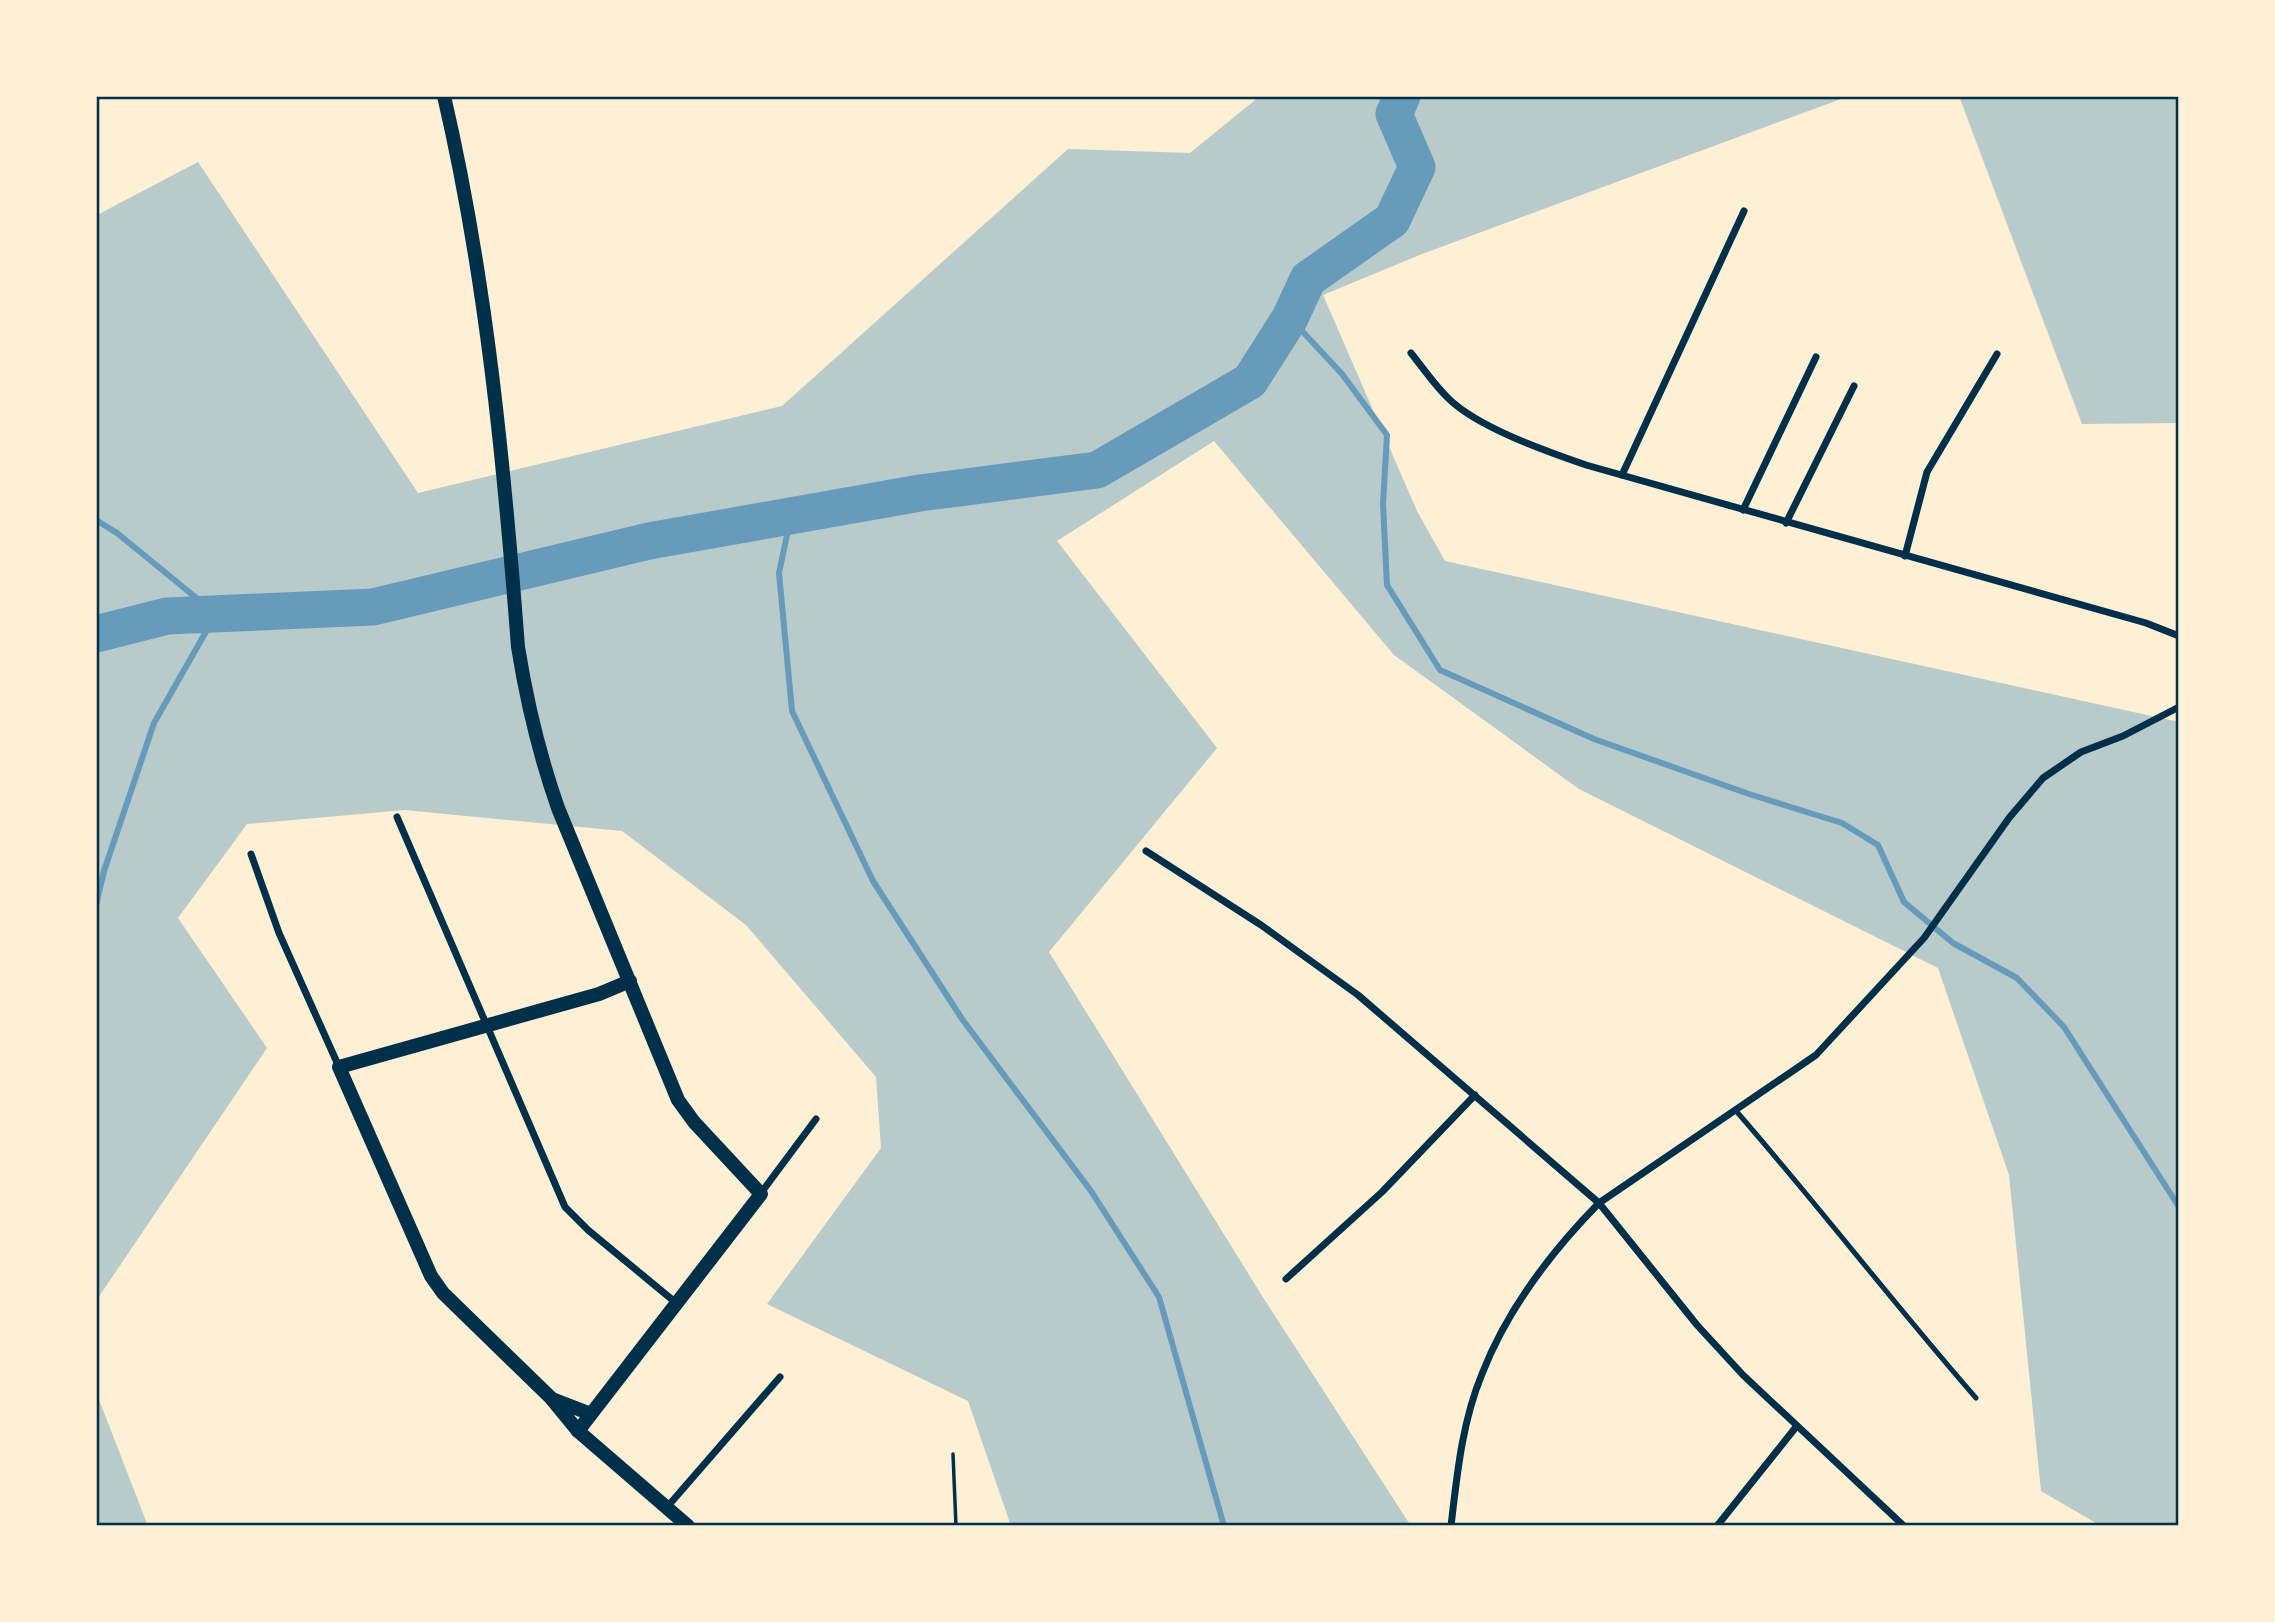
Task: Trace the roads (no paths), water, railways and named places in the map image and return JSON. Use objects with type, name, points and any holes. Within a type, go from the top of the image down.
[{"type":"main road","points":[[444,96],[465,187],[481,276],[510,543],[518,647],[527,705],[541,758],[678,1100],[694,1122],[761,1194],[578,1431]]},
{"type":"main road","points":[[630,981],[599,994],[340,1067],[431,1276],[443,1293],[551,1398],[578,1431],[687,1525]]},
{"type":"main road","points":[[599,994],[636,997]]},
{"type":"main road","points":[[551,1398],[591,1413]]},
{"type":"street","points":[[1622,475],[1744,211]]},
{"type":"street","points":[[1411,353],[1449,400],[1473,416],[1537,447],[1786,523],[2133,619],[2179,636]]},
{"type":"street","points":[[1905,556],[1927,472],[1997,354]]},
{"type":"street","points":[[1743,510],[1816,357]]},
{"type":"street","points":[[1786,523],[1854,386]]},
{"type":"street","points":[[1451,1526],[1465,1429],[1481,1375],[1508,1318],[1576,1226],[1599,1203],[1689,1140],[1737,1112],[1816,1055],[1924,938],[2009,818],[2043,778],[2081,752],[2123,736],[2179,707]]},
{"type":"street","points":[[397,817],[565,1206],[588,1230],[675,1302]]},
{"type":"street","points":[[1146,851],[1261,925],[1358,995],[1599,1203],[1697,1325],[1796,1427],[1904,1526]]},
{"type":"street","points":[[251,854],[279,933],[340,1067]]},
{"type":"street","points":[[1286,1279],[1382,1192],[1475,1095]]},
{"type":"street","points":[[761,1194],[816,1119]]},
{"type":"street","points":[[668,1506],[780,1377]]},
{"type":"street","points":[[1717,1526],[1796,1427]]},
{"type":"lane","points":[[1737,1112],[1801,1185],[1875,1281],[1976,1398]]},
{"type":"waterway","points":[[96,634],[167,616],[373,607],[649,541],[920,493],[1097,470],[1250,381],[1290,318],[1308,279],[1392,220],[1417,167],[1394,114],[1402,96]]},
{"type":"waterway","points":[[1290,318],[1342,374],[1387,435],[1383,504],[1387,585],[1440,670],[1594,739],[1749,794],[1842,823],[1878,845],[1904,902],[1953,943],[2017,978],[2064,1027],[2179,1207]]},
{"type":"waterway","points":[[791,516],[779,573],[792,711],[873,881],[962,1019],[1091,1191],[1159,1297],[1224,1526]]},
{"type":"waterway","points":[[96,520],[117,533],[216,614],[154,723],[104,871],[96,905]]}]
